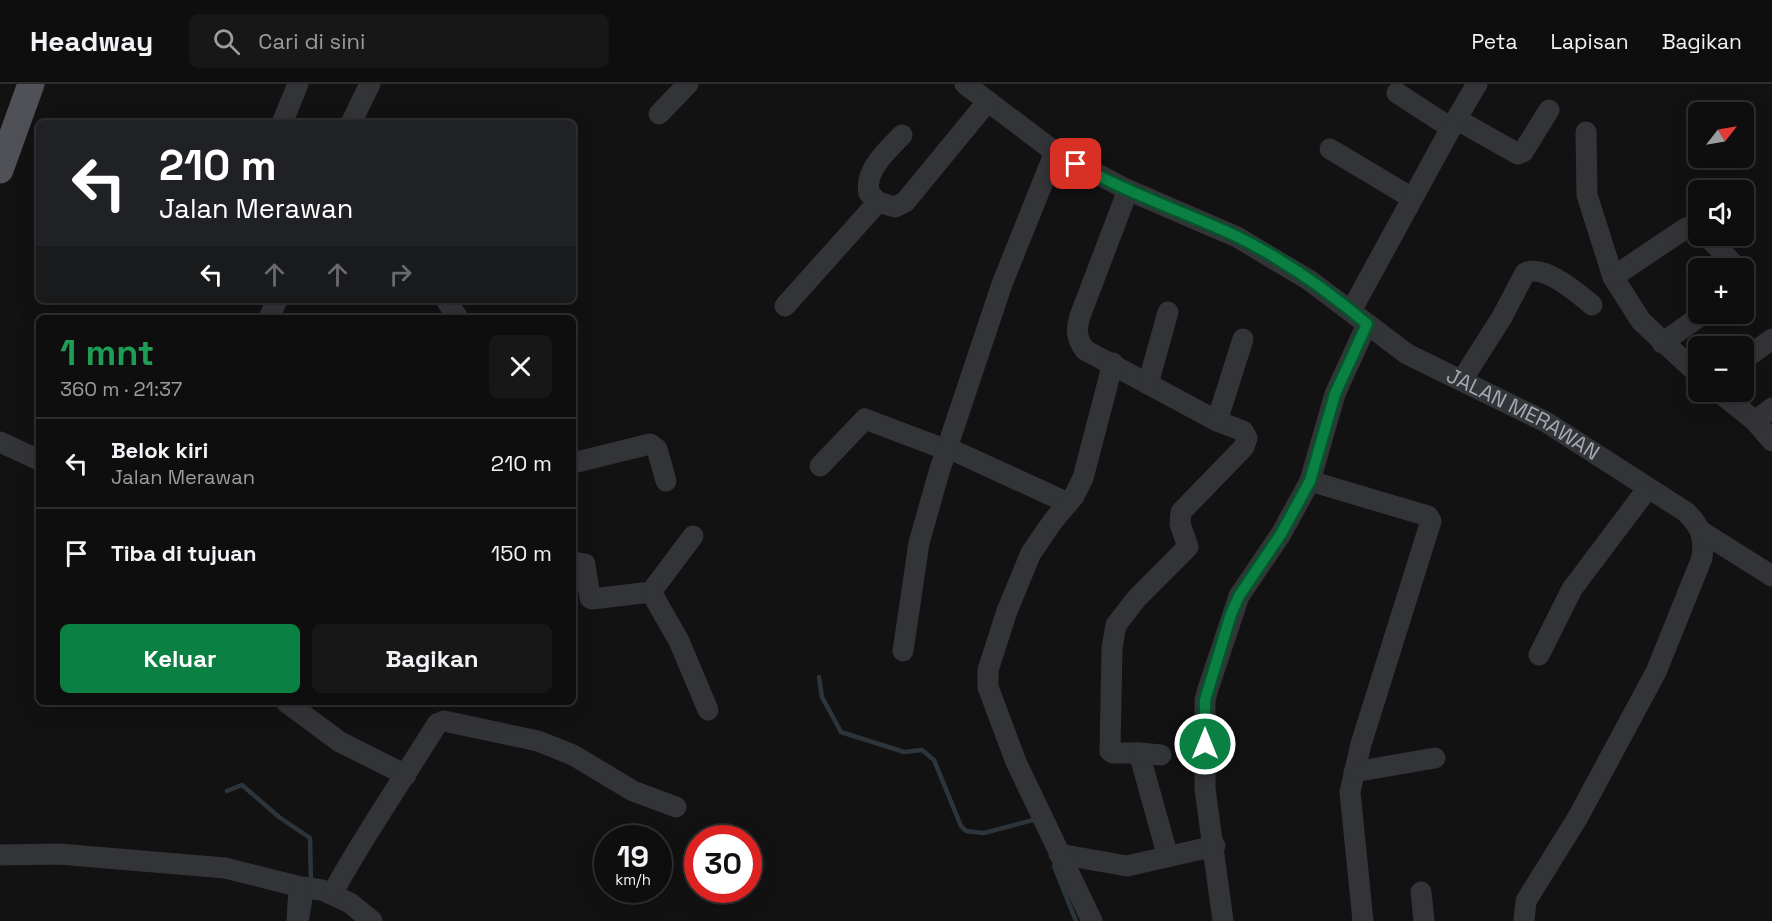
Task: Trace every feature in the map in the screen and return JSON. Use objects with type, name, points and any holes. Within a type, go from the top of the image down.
[{"type":"main road","points":[[2,162],[31,84]]},
{"type":"street","points":[[283,120],[298,84]]},
{"type":"street","points":[[352,120],[370,84]]},
{"type":"street","points":[[659,114],[688,84]]},
{"type":"street","name":"JALAN MERAWAN","points":[[965,84],[1055,152],[1128,190],[1237,237],[1309,280],[1407,354],[1546,422],[1686,512],[1702,532],[1772,576]]},
{"type":"street","points":[[1223,921],[1215,846],[1205,789],[1208,689],[1239,596],[1281,534],[1310,481],[1359,317],[1412,198],[1477,84]]},
{"type":"street","points":[[1396,93],[1518,154],[1523,152],[1549,110]]},
{"type":"street","points":[[902,135],[880,160],[869,178],[869,193],[878,202],[895,207],[905,202],[988,101]]},
{"type":"street","points":[[1586,132],[1587,195],[1613,278],[1629,305],[1662,343],[1688,365]]},
{"type":"street","points":[[1330,149],[1412,198]]},
{"type":"street","points":[[903,651],[919,543],[1002,284],[1055,152]]},
{"type":"street","points":[[1128,190],[1077,327],[1078,339],[1086,350],[1217,421],[1243,431],[1247,443],[1181,512],[1180,524],[1188,547],[1124,612],[1113,634],[1110,751],[1161,755]]},
{"type":"street","points":[[785,306],[878,202]]},
{"type":"street","points":[[1613,278],[1688,228]]},
{"type":"street","points":[[1716,246],[1728,258]]},
{"type":"street","points":[[1462,380],[1502,317],[1525,273],[1540,272],[1561,282],[1592,305]]},
{"type":"street","points":[[1148,384],[1168,312]]},
{"type":"street","points":[[1662,343],[1689,324]]},
{"type":"street","points":[[1217,421],[1243,339]]},
{"type":"street","points":[[1754,352],[1772,339]]},
{"type":"street","points":[[1092,921],[999,722],[988,687],[988,670],[1007,611],[1031,553],[1053,520],[1068,503],[1086,470],[1113,363]]},
{"type":"street","points":[[1732,402],[1755,420],[1772,441]]},
{"type":"street","points":[[1755,420],[1772,408]]},
{"type":"street","points":[[820,466],[865,419],[948,449],[1068,503]]},
{"type":"street","points":[[0,442],[36,458]]},
{"type":"street","points":[[576,462],[650,444],[656,448],[666,481]]},
{"type":"street","points":[[1310,481],[1428,516],[1431,521],[1354,772],[1350,809],[1363,921]]},
{"type":"street","points":[[1539,655],[1572,589],[1648,488]]},
{"type":"street","points":[[1524,921],[1526,901],[1578,817],[1656,672],[1697,575],[1704,548],[1702,532]]},
{"type":"street","points":[[576,562],[582,561],[585,564],[592,599],[651,591],[693,536]]},
{"type":"street","points":[[651,591],[679,641],[708,710]]},
{"type":"street","points":[[290,705],[321,731],[406,775]]},
{"type":"street","points":[[327,892],[365,834],[386,808],[437,724],[444,721],[538,741],[573,755],[633,791],[676,807]]},
{"type":"street","points":[[1139,753],[1168,857]]},
{"type":"street","points":[[1354,772],[1435,758]]},
{"type":"street","points":[[1059,854],[1118,866],[1215,846]]},
{"type":"street","points":[[0,855],[59,854],[225,868],[327,892],[350,903],[372,921]]},
{"type":"street","points":[[297,921],[300,887]]},
{"type":"street","points":[[1421,892],[1424,921]]},
{"type":"waterway","points":[[819,677],[822,697],[841,732],[904,752],[922,750],[934,760],[961,826],[966,831],[984,833],[1037,819]]},
{"type":"waterway","points":[[227,791],[242,785],[279,817],[310,838],[311,883]]},
{"type":"waterway","points":[[1054,866],[1076,921]]},
{"type":"waterway","points":[[307,919],[311,895]]},
{"type":"route","points":[[1076,164],[1128,190],[1237,237],[1309,280],[1367,324],[1335,394],[1310,481],[1281,534],[1239,596],[1231,614],[1205,700],[1205,744]]}]
